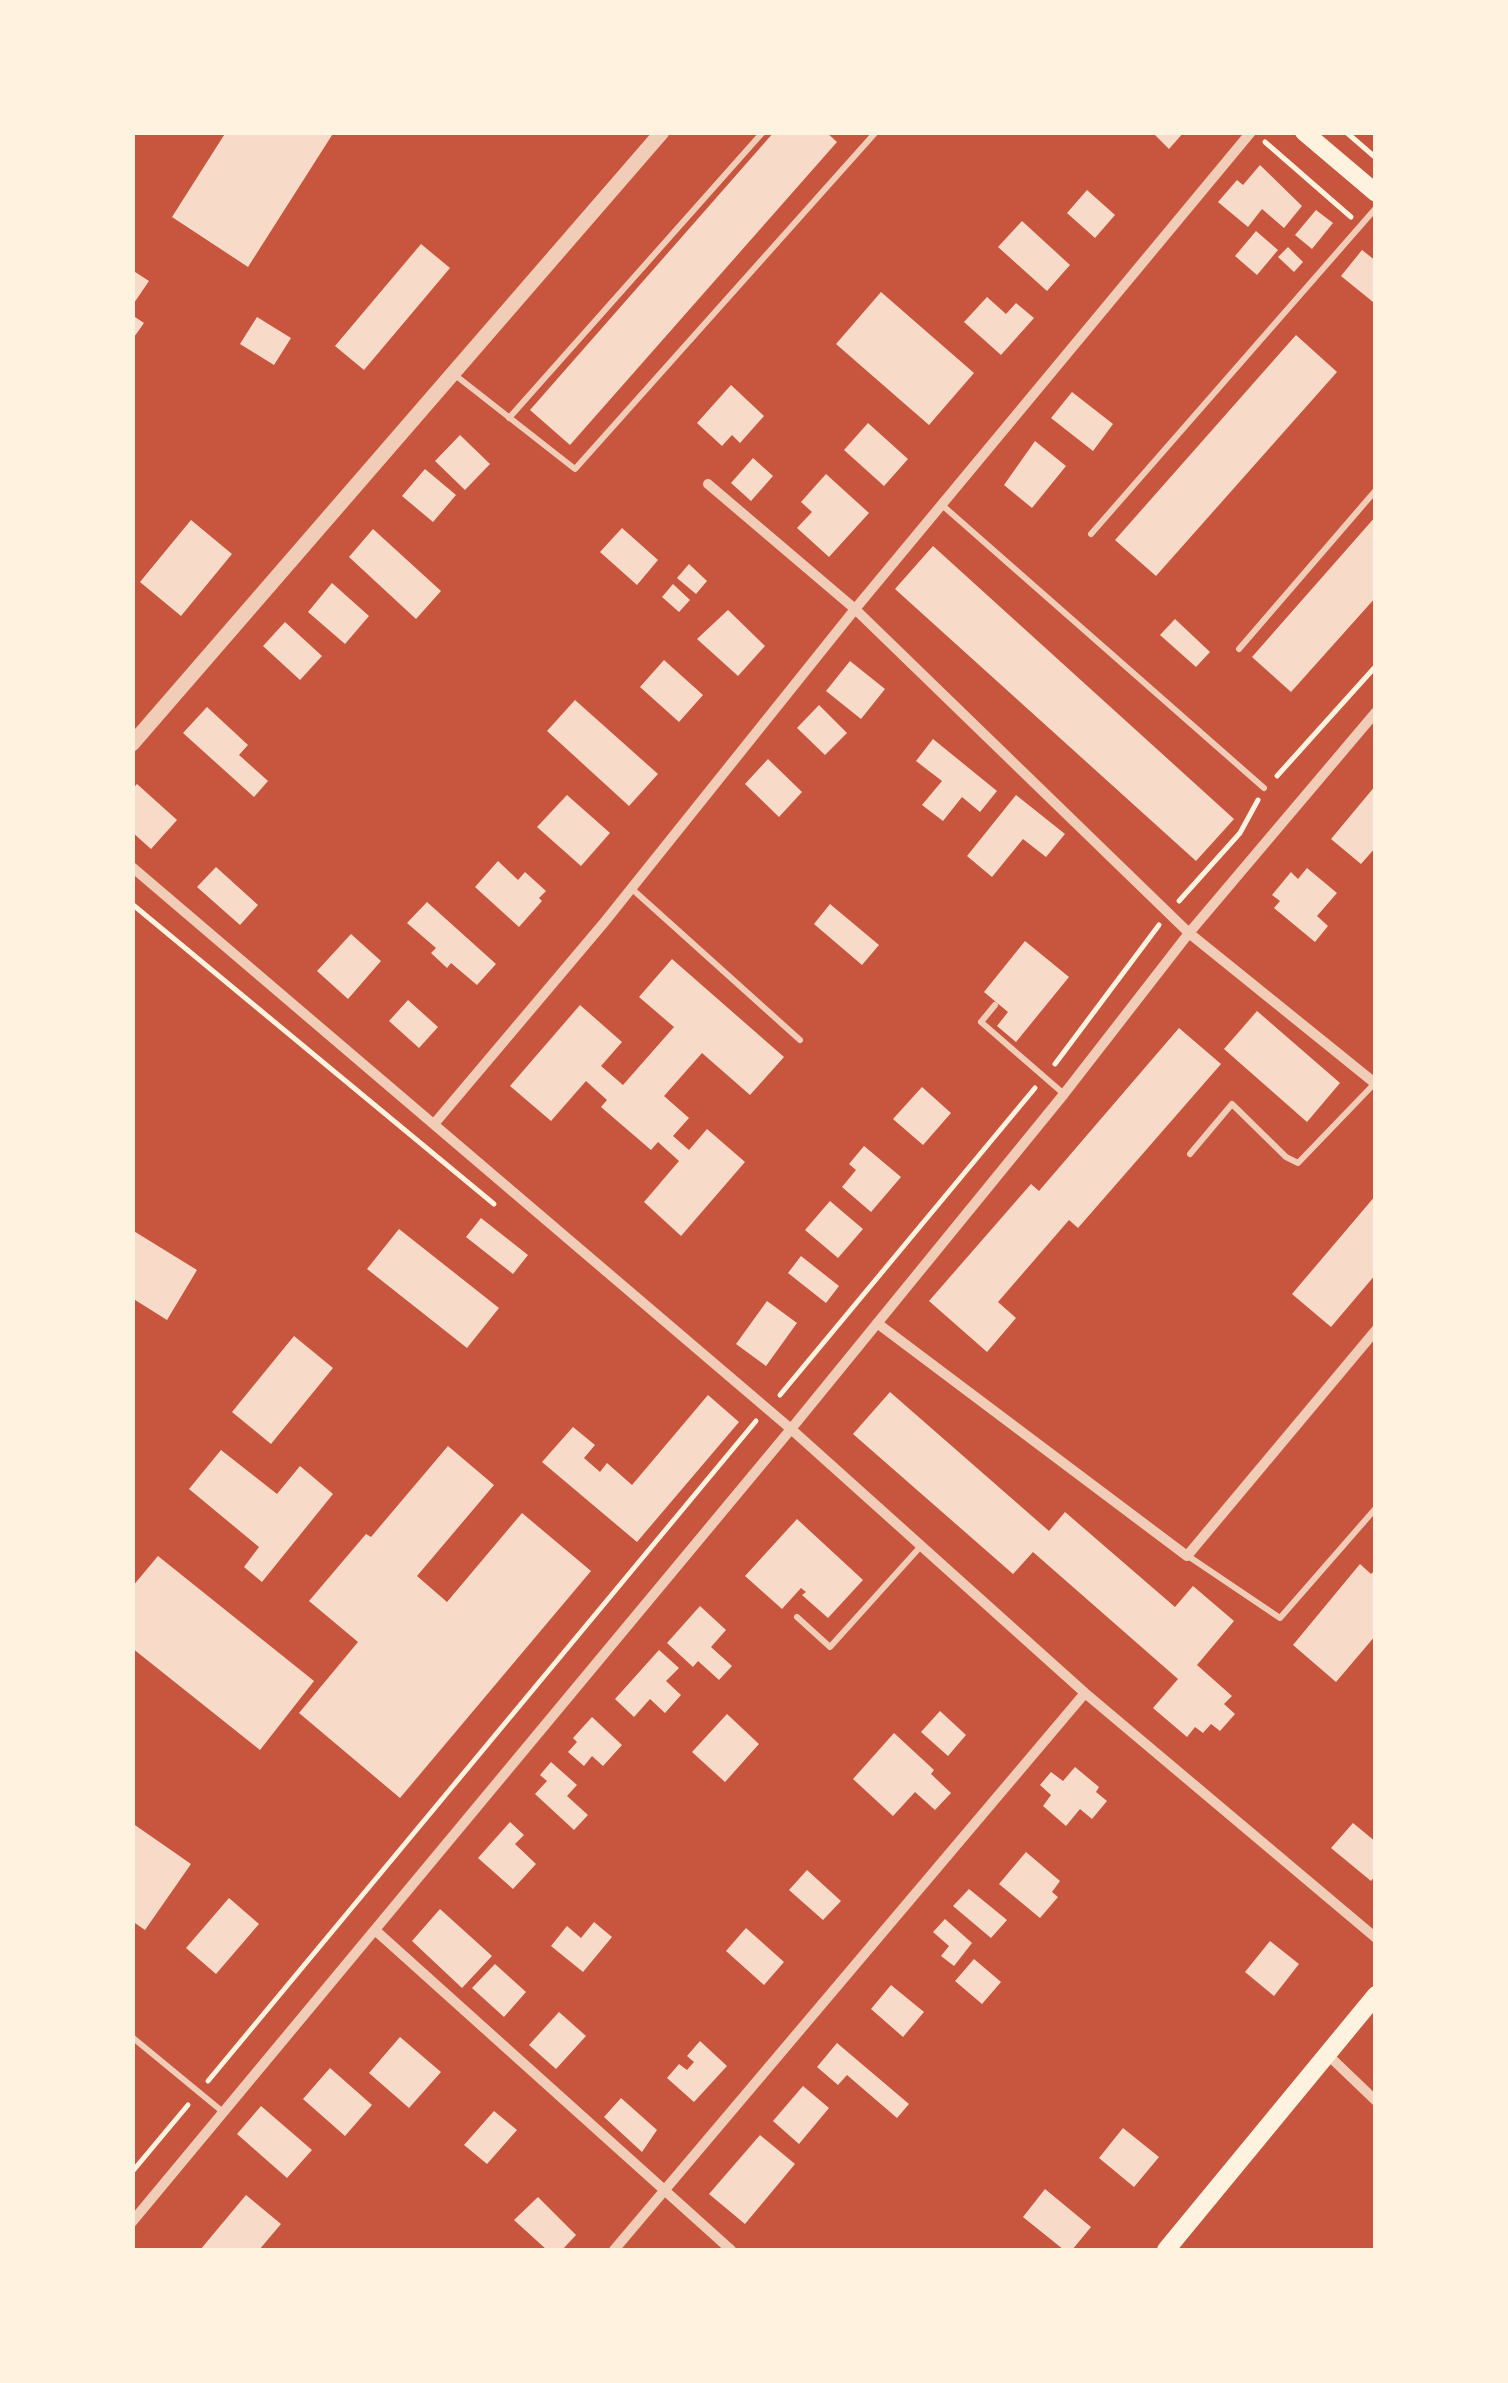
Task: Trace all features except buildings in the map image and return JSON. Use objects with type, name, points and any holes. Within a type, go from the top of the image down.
[{"type":"main road","points":[[1304,132],[1376,193]]},
{"type":"main road","points":[[1166,2250],[1376,1995]]},
{"type":"street","points":[[132,744],[662,132]]},
{"type":"street","points":[[434,1124],[631,888],[855,608],[1253,132]]},
{"type":"street","points":[[708,484],[855,608],[1189,933],[1375,1084]]},
{"type":"street","points":[[132,2222],[791,1429],[1064,1094],[1189,933],[1376,712]]},
{"type":"street","points":[[132,867],[791,1429],[1085,1693],[1376,1938]]},
{"type":"street","points":[[877,1323],[1186,1556],[1376,1330]]},
{"type":"street","points":[[614,2250],[1085,1693]]},
{"type":"street","points":[[375,1930],[731,2250]]},
{"type":"street","points":[[1327,2054],[1376,2100]]},
{"type":"lane","points":[[509,418],[763,132]]},
{"type":"lane","points":[[454,374],[575,469],[876,132]]},
{"type":"lane","points":[[1091,534],[1376,208]]},
{"type":"lane","points":[[1239,648],[1376,490]]},
{"type":"lane","points":[[942,504],[1264,788]]},
{"type":"lane","points":[[631,888],[800,1040]]},
{"type":"lane","points":[[995,1006],[980,1022],[1064,1094]]},
{"type":"lane","points":[[1190,1154],[1232,1104],[1286,1157],[1298,1162],[1375,1084]]},
{"type":"lane","points":[[1186,1556],[1280,1618],[1376,1508]]},
{"type":"lane","points":[[797,1617],[830,1647],[921,1546]]},
{"type":"lane","points":[[132,2037],[224,2112]]},
{"type":"path","points":[[1253,132],[1360,226]]},
{"type":"path","points":[[1346,132],[1376,158]]},
{"type":"path","points":[[776,1401],[1044,1078],[1168,913],[1240,833],[1264,788],[1376,666]]},
{"type":"path","points":[[132,904],[496,1205]]},
{"type":"path","points":[[132,2172],[757,1422],[742,1409]]}]
